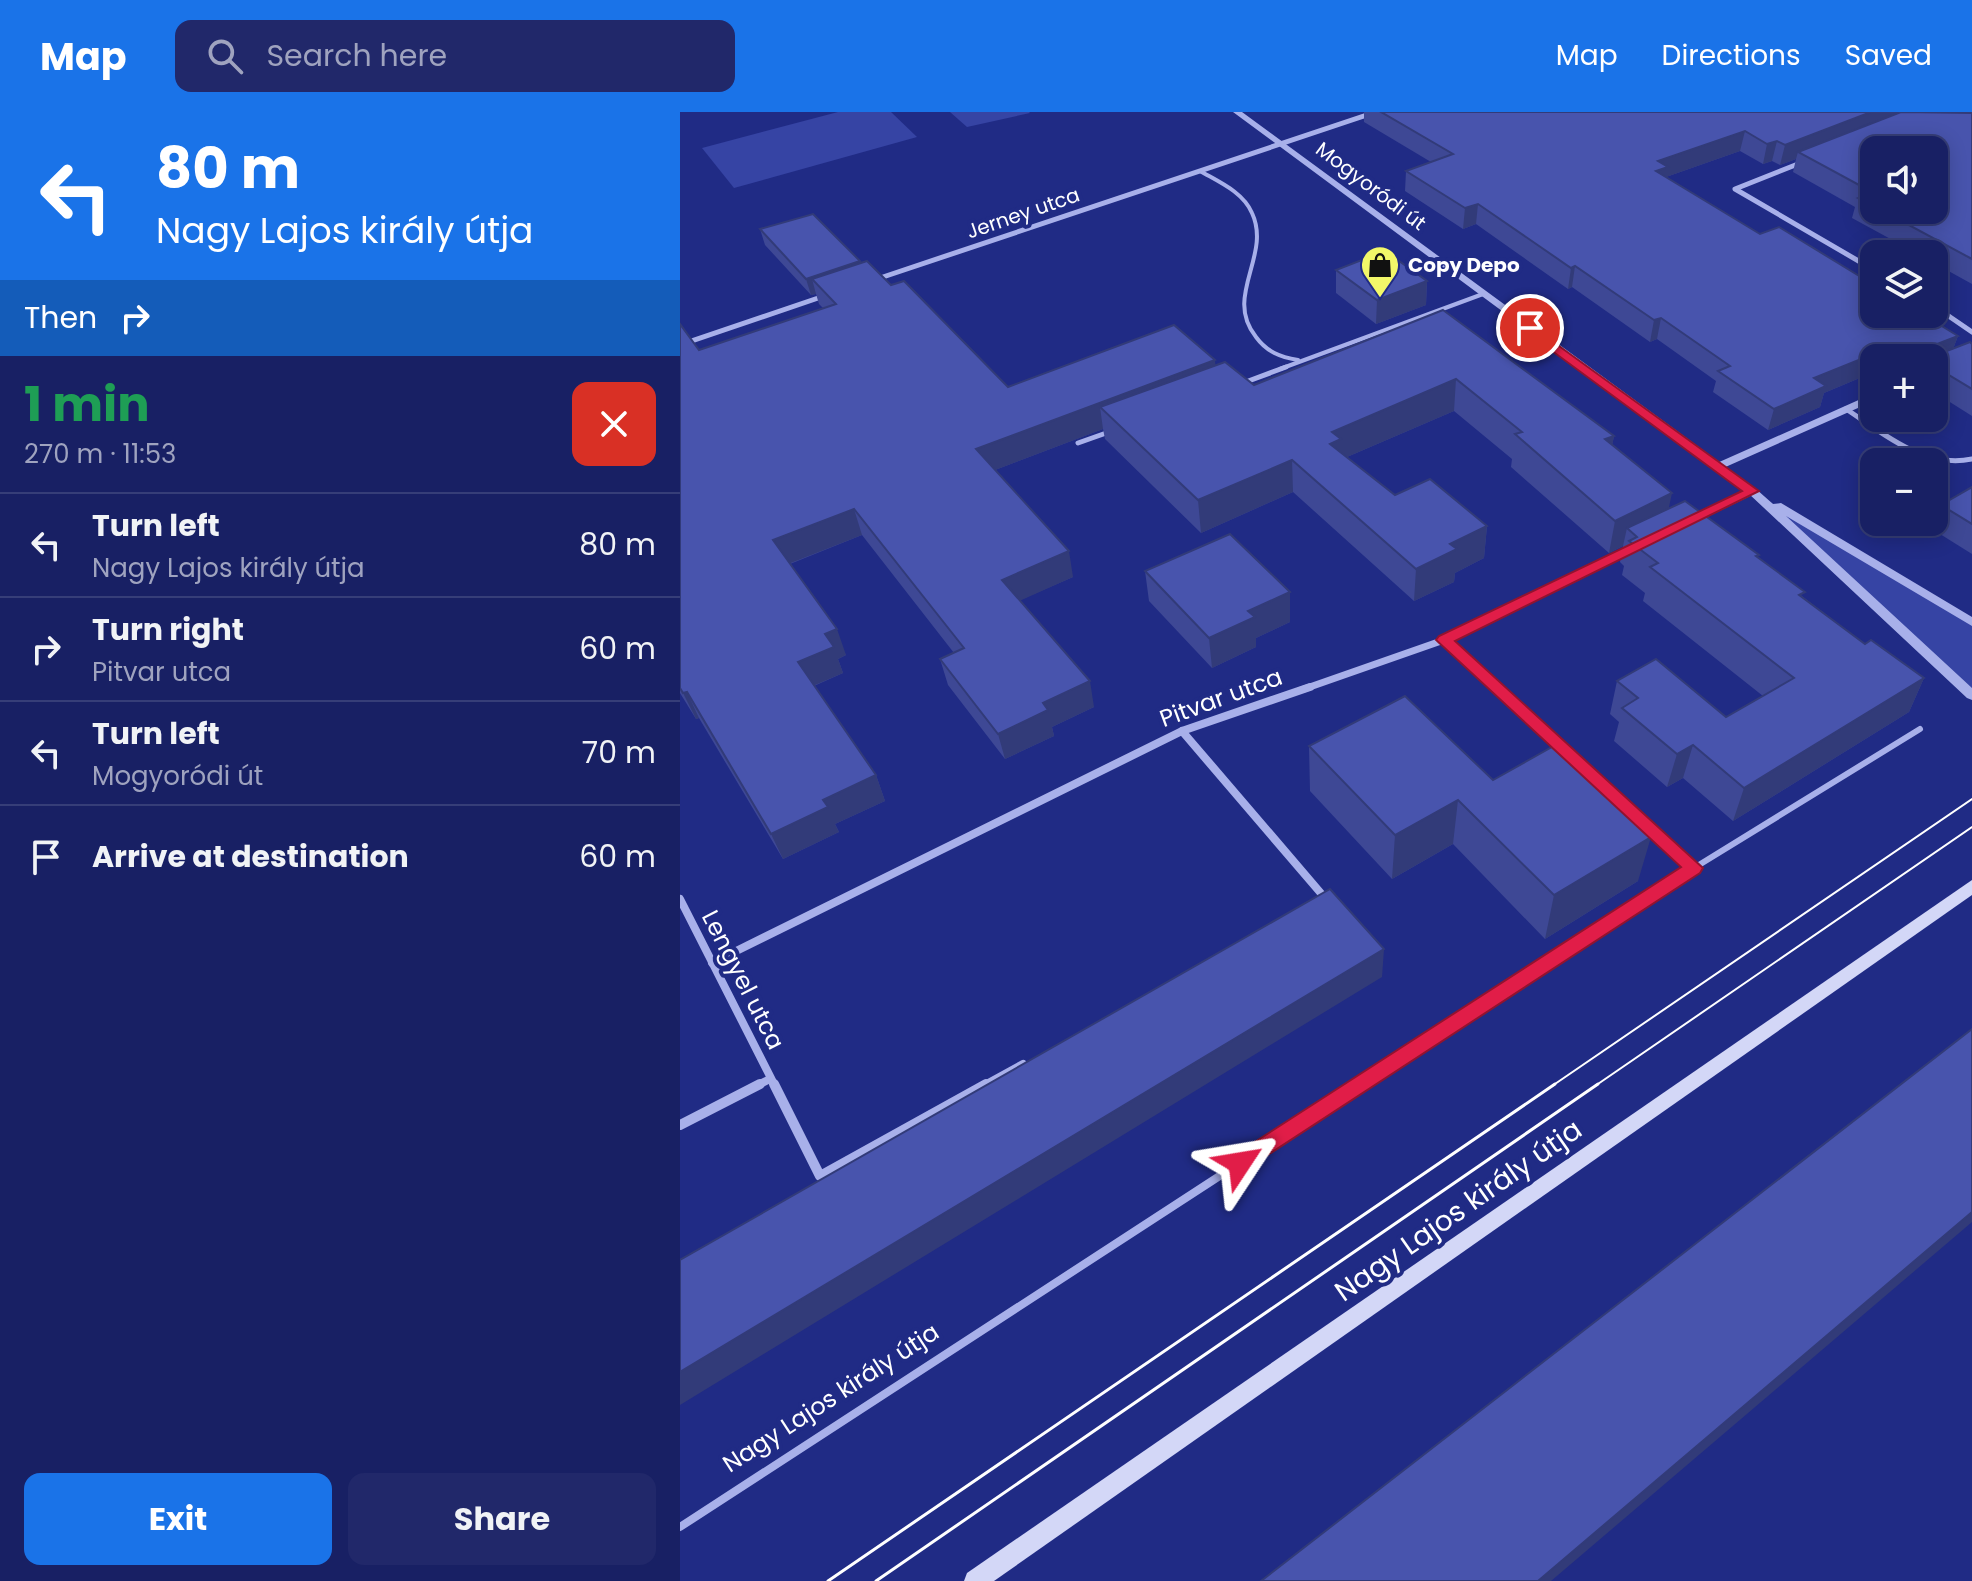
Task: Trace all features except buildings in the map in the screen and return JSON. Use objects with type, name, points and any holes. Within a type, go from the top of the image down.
[{"type":"main road","name":"Nagy Lajos király útja","points":[[975,1581],[1972,886]]},
{"type":"street","name":"Mogyoródi út","points":[[1237,112],[1752,491],[1972,695]]},
{"type":"street","name":"Jerney utca","points":[[871,281],[1376,112]]},
{"type":"street","points":[[1805,161],[1735,189],[1860,262]]},
{"type":"street","points":[[680,345],[841,291]]},
{"type":"street","points":[[1948,314],[1972,332]]},
{"type":"street","points":[[1719,466],[1860,403]]},
{"type":"street","name":"Mogyoródi út","points":[[1752,491],[1972,622]]},
{"type":"street","points":[[1682,525],[1752,491]]},
{"type":"street","name":"Pitvar utca","points":[[712,963],[1182,731],[1444,640],[1640,545]]},
{"type":"street","points":[[1182,731],[1325,898],[1311,905]]},
{"type":"street","name":"Lengyel utca","points":[[680,899],[770,1079]]},
{"type":"street","points":[[680,1125],[770,1079],[820,1176],[1039,1056]]},
{"type":"lane","points":[[1200,171],[1242,198],[1254,215],[1259,238],[1242,288],[1246,327],[1273,356],[1302,361]]},
{"type":"lane","points":[[1237,385],[1483,294]]},
{"type":"lane","points":[[1846,409],[1926,458],[1964,462],[1972,459]]},
{"type":"lane","points":[[1078,443],[1122,427]]},
{"type":"lane","points":[[1444,640],[1694,868]]},
{"type":"lane","name":"Nagy Lajos király útja","points":[[680,1527],[1694,868],[1920,729]]},
{"type":"shaded area","points":[[838,112],[891,112],[917,137],[734,188],[702,148]]},
{"type":"shaded area","points":[[950,112],[1029,112],[1030,113],[967,127]]},
{"type":"shaded area","points":[[1752,491],[1972,622],[1972,695]]},
{"type":"tram line","points":[[1552,1086],[1972,799]]},
{"type":"tram line","points":[[1595,1086],[1972,827]]},
{"type":"tram line","points":[[828,1581],[1555,1084]]},
{"type":"tram line","points":[[876,1581],[1598,1084]]},
{"type":"place","name":"Copy Depo","points":[[1380,299]]},
{"type":"route","points":[[1240,1163],[1694,868],[1444,640],[1752,491],[1530,328]]}]
